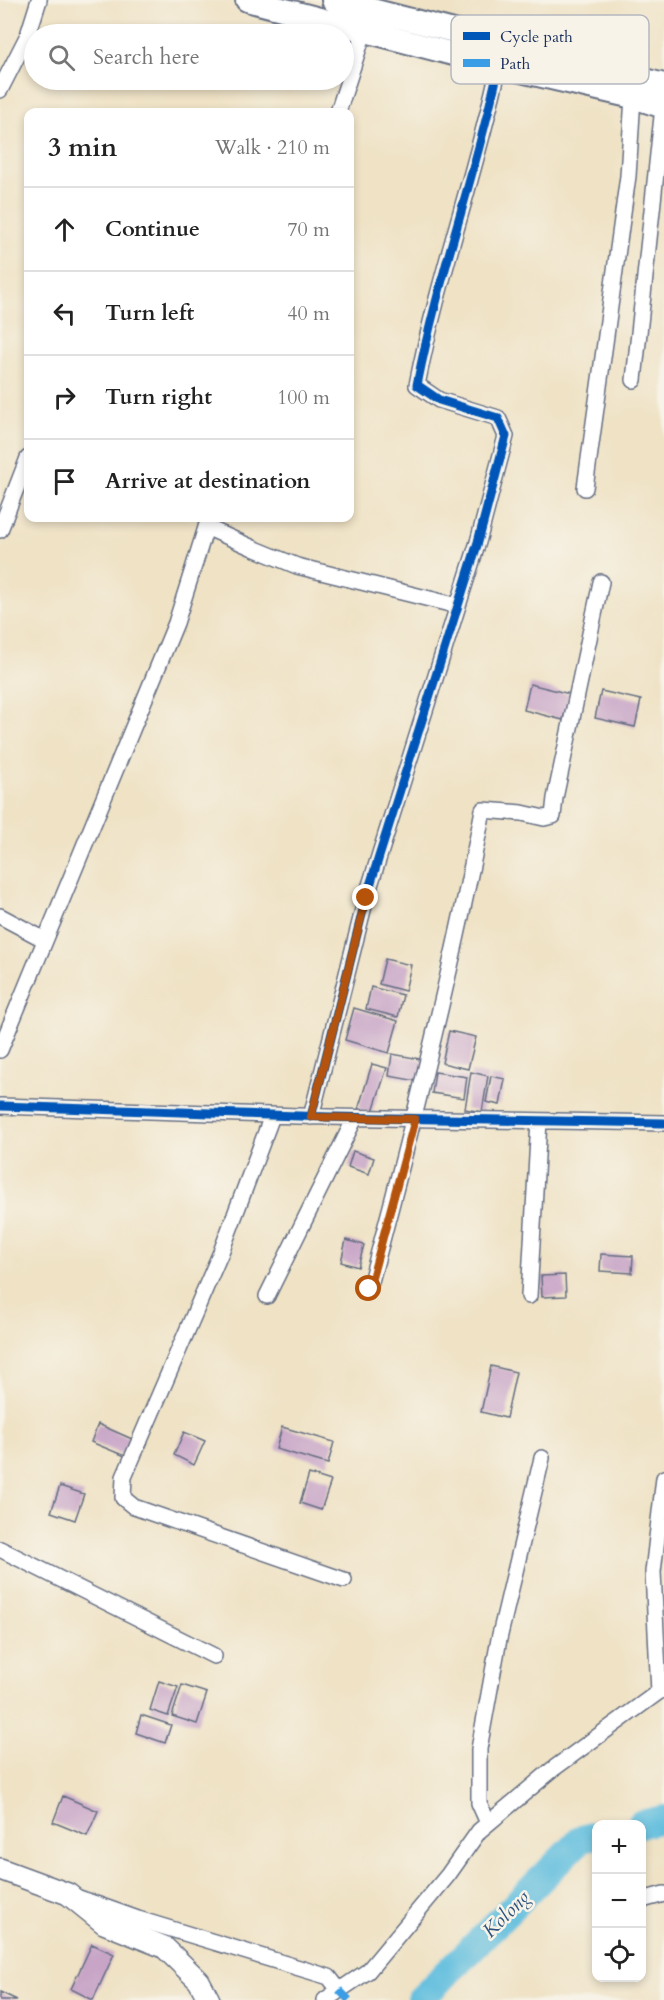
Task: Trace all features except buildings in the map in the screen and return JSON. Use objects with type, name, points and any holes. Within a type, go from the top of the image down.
[{"type":"main road","points":[[247,0],[381,19],[451,39]]},
{"type":"main road","points":[[333,0],[451,47]]},
{"type":"main road","points":[[577,84],[633,97],[664,100]]},
{"type":"main road","points":[[608,84],[664,100]]},
{"type":"street","points":[[31,24],[39,0]]},
{"type":"street","points":[[354,77],[381,19]]},
{"type":"street","points":[[0,90],[24,43]]},
{"type":"street","points":[[311,1117],[366,898],[478,542],[506,436],[498,418],[439,400],[417,385],[425,344],[495,84]]},
{"type":"street","points":[[340,108],[348,90]]},
{"type":"street","points":[[585,488],[628,176],[633,97]]},
{"type":"street","points":[[634,380],[664,100]]},
{"type":"street","points":[[0,530],[24,468]]},
{"type":"street","points":[[0,1050],[176,623],[208,522],[253,548],[297,566],[458,606]]},
{"type":"street","points":[[369,1289],[415,1119],[473,864],[483,810],[522,813],[544,818],[553,816],[601,582]]},
{"type":"street","points":[[0,916],[45,940]]},
{"type":"street","points":[[0,1106],[272,1116],[664,1124]]},
{"type":"street","points":[[272,1116],[221,1252],[124,1477],[123,1498],[134,1507],[344,1580]]},
{"type":"street","points":[[267,1296],[356,1118]]},
{"type":"street","points":[[529,1296],[539,1121]]},
{"type":"street","points":[[488,1823],[479,1803],[478,1749],[499,1639],[542,1458]]},
{"type":"street","points":[[325,2000],[368,1971],[448,1875],[479,1831],[553,1769],[662,1690],[653,1572],[664,1478]]},
{"type":"street","points":[[0,1549],[214,1656]]},
{"type":"street","points":[[0,1869],[138,1919],[329,1977],[339,1990]]},
{"type":"street","points":[[68,1894],[104,1923],[164,1947],[199,1981],[209,2000]]},
{"type":"street","points":[[646,1899],[664,1894]]},
{"type":"waterway","name":"Kolong","points":[[646,1823],[664,1819]]},
{"type":"waterway","name":"Kolong","points":[[420,2000],[581,1839],[592,1836]]},
{"type":"marked path","points":[[339,1990],[349,2000]]},
{"type":"cycle path","points":[[311,1117],[366,898],[478,542],[506,436],[498,418],[439,400],[417,385],[435,305],[495,84]]},
{"type":"cycle path","points":[[0,1106],[328,1117],[664,1123]]},
{"type":"route","points":[[366,898],[311,1117],[415,1119],[369,1289]]}]
